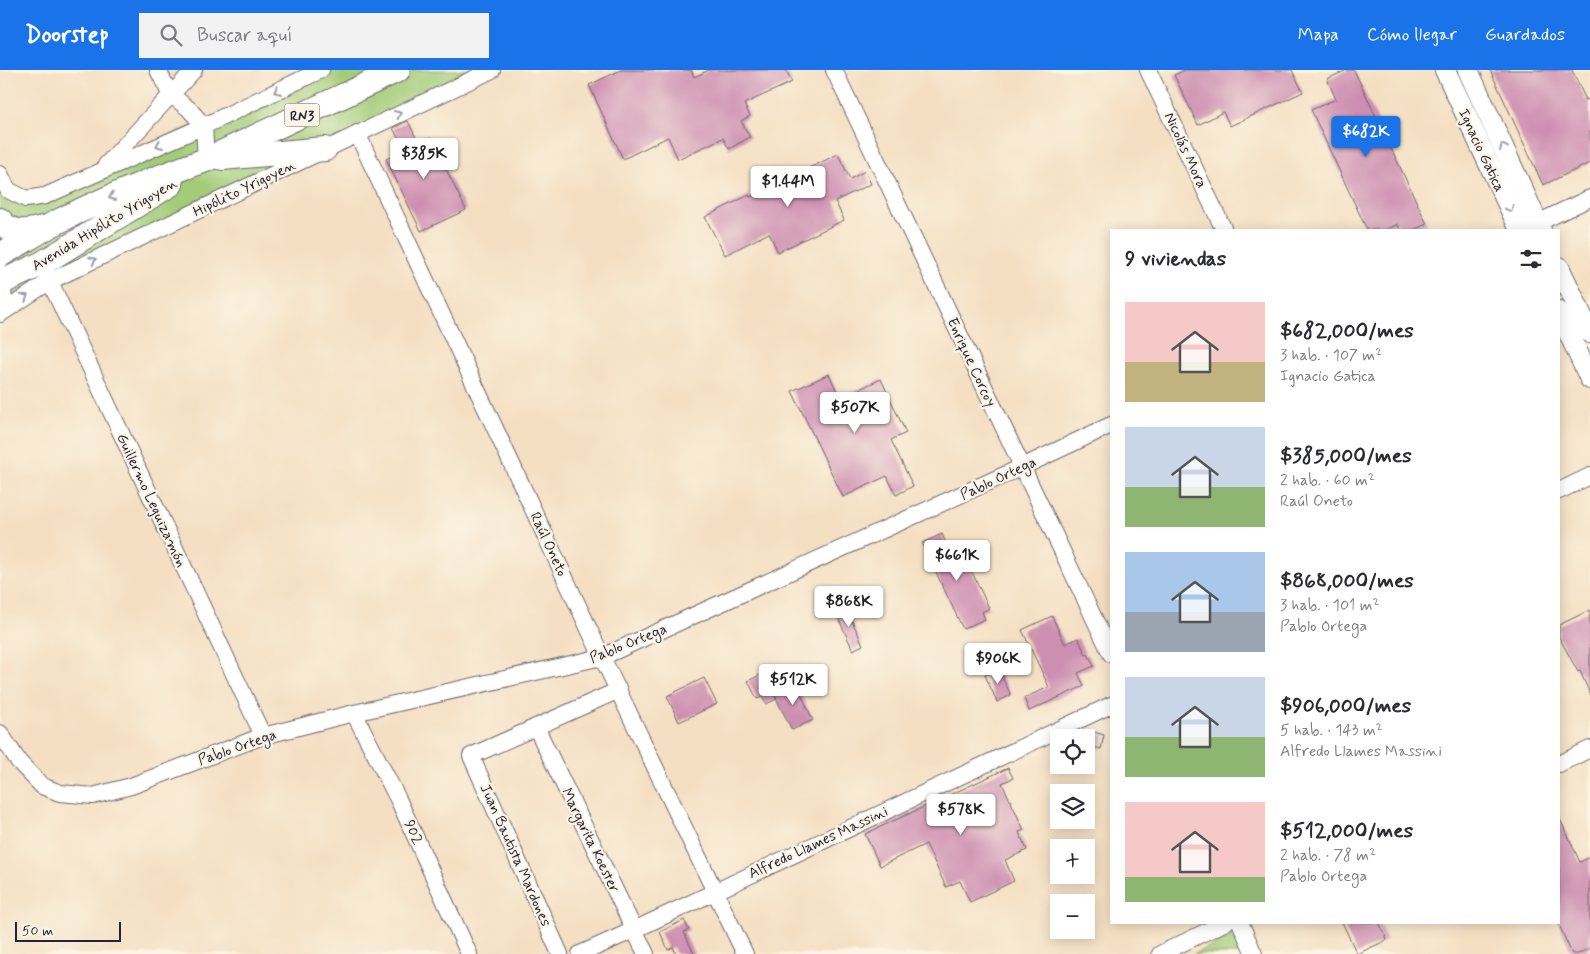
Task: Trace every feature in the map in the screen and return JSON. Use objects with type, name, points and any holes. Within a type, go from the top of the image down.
[{"type":"highway","name":"Avenida Hipólito Yrigoyen","points":[[0,256],[54,224],[128,190],[206,160],[398,70]]},
{"type":"highway","points":[[206,160],[325,149]]},
{"type":"highway","name":"Avenida Hipólito Yrigoyen","points":[[0,280],[46,273],[142,203],[206,160]]},
{"type":"highway","points":[[0,220],[14,231],[30,231],[54,224]]},
{"type":"main road","name":"Ignacio Gatica","points":[[1445,70],[1530,228]]},
{"type":"main road","name":"Ignacio Gatica","points":[[1468,70],[1530,228]]},
{"type":"main road","points":[[0,256],[46,273]]},
{"type":"main road","points":[[1560,269],[1590,333]]},
{"type":"main road","points":[[0,280],[2,302],[0,312]]},
{"type":"main road","points":[[1560,314],[1590,379]]},
{"type":"street","points":[[158,70],[170,94],[189,109],[204,126],[206,160]]},
{"type":"street","points":[[103,169],[194,70]]},
{"type":"street","points":[[0,174],[8,190],[26,198],[45,196],[204,126],[321,70]]},
{"type":"street","name":"Hipólito Yrigoyen","points":[[0,312],[46,273],[325,149],[492,70]]},
{"type":"street","name":"Enrique Corcoy","points":[[834,70],[1110,652]]},
{"type":"street","name":"Nicolás Mora","points":[[1148,70],[1224,229]]},
{"type":"street","name":"Raúl Oneto","points":[[357,134],[602,657],[716,890],[745,954]]},
{"type":"street","points":[[1530,228],[1590,198]]},
{"type":"street","name":"Guillermo Leguizamón","points":[[46,273],[263,736]]},
{"type":"street","name":"Pablo Ortega","points":[[0,733],[19,762],[42,786],[60,793],[93,796],[131,786],[263,736],[354,713],[602,657],[1110,425]]},
{"type":"street","points":[[1560,491],[1590,476]]},
{"type":"street","points":[[536,727],[619,690]]},
{"type":"street","name":"Alfredo Llames Massini","points":[[580,954],[1110,704]]},
{"type":"street","name":"902","points":[[354,713],[398,799],[469,954]]},
{"type":"street","name":"Juan Bautista Mardones","points":[[536,727],[471,756],[560,954]]},
{"type":"street","name":"Margarita Koester","points":[[536,727],[646,954]]},
{"type":"street","points":[[1560,764],[1590,749]]},
{"type":"street","points":[[1160,954],[1222,924]]},
{"type":"street","points":[[1241,924],[1254,954]]},
{"type":"green space","points":[[321,70],[492,70],[0,314],[0,174],[26,199]]},
{"type":"green space","points":[[1232,936],[1242,954],[1194,954]]},
{"type":"building","points":[[621,70],[691,70],[694,77],[709,70],[786,70],[792,82],[744,104],[750,116],[741,121],[750,137],[729,149],[723,138],[678,159],[668,137],[623,159],[589,85]]},
{"type":"building","points":[[1185,70],[1292,70],[1303,92],[1230,126],[1223,112],[1198,125],[1174,75]]},
{"type":"building","points":[[1347,70],[1354,70],[1427,224],[1415,229],[1400,229],[1398,224],[1387,229],[1367,229],[1311,110],[1336,99],[1327,79]]},
{"type":"building","points":[[1490,70],[1572,70],[1586,100],[1590,98],[1590,163],[1543,185]]},
{"type":"building","points":[[408,121],[419,144],[431,138],[466,210],[421,231],[386,159],[404,150],[393,128]]},
{"type":"building","points":[[838,154],[850,179],[865,171],[871,184],[835,201],[844,220],[778,252],[769,233],[725,255],[705,217]]},
{"type":"building","points":[[829,374],[840,398],[881,379],[906,433],[891,440],[913,486],[896,495],[887,476],[843,497],[792,391]]},
{"type":"building","points":[[942,534],[952,556],[962,551],[989,608],[982,612],[985,619],[963,629],[922,543]]},
{"type":"building","points":[[845,606],[863,645],[853,650],[835,611]]},
{"type":"building","points":[[1590,610],[1590,694],[1580,671],[1578,672],[1560,639],[1560,625]]},
{"type":"building","points":[[1052,616],[1065,644],[1078,638],[1094,666],[1078,673],[1084,686],[1029,711],[1024,698],[1049,687],[1022,630]]},
{"type":"building","points":[[998,669],[1011,695],[997,702],[985,675]]},
{"type":"building","points":[[764,673],[777,699],[766,704],[762,697],[757,699],[748,681]]},
{"type":"building","points":[[704,678],[717,704],[679,722],[667,696]]},
{"type":"building","points":[[795,681],[813,720],[792,730],[773,692]]},
{"type":"building","points":[[1095,732],[1104,735],[1101,749],[1095,747]]},
{"type":"building","points":[[1008,768],[1013,778],[1002,783],[1024,830],[1019,832],[1027,850],[1005,860],[1014,881],[970,902],[960,881],[946,887],[926,844],[880,866],[865,834]]},
{"type":"building","points":[[1560,819],[1580,862],[1590,857],[1590,948],[1578,954],[1572,954],[1559,925]]},
{"type":"building","points":[[684,920],[689,930],[684,932],[694,954],[676,954],[673,947],[668,950],[660,932]]},
{"type":"building","points":[[1343,924],[1380,924],[1387,940],[1357,954]]}]
